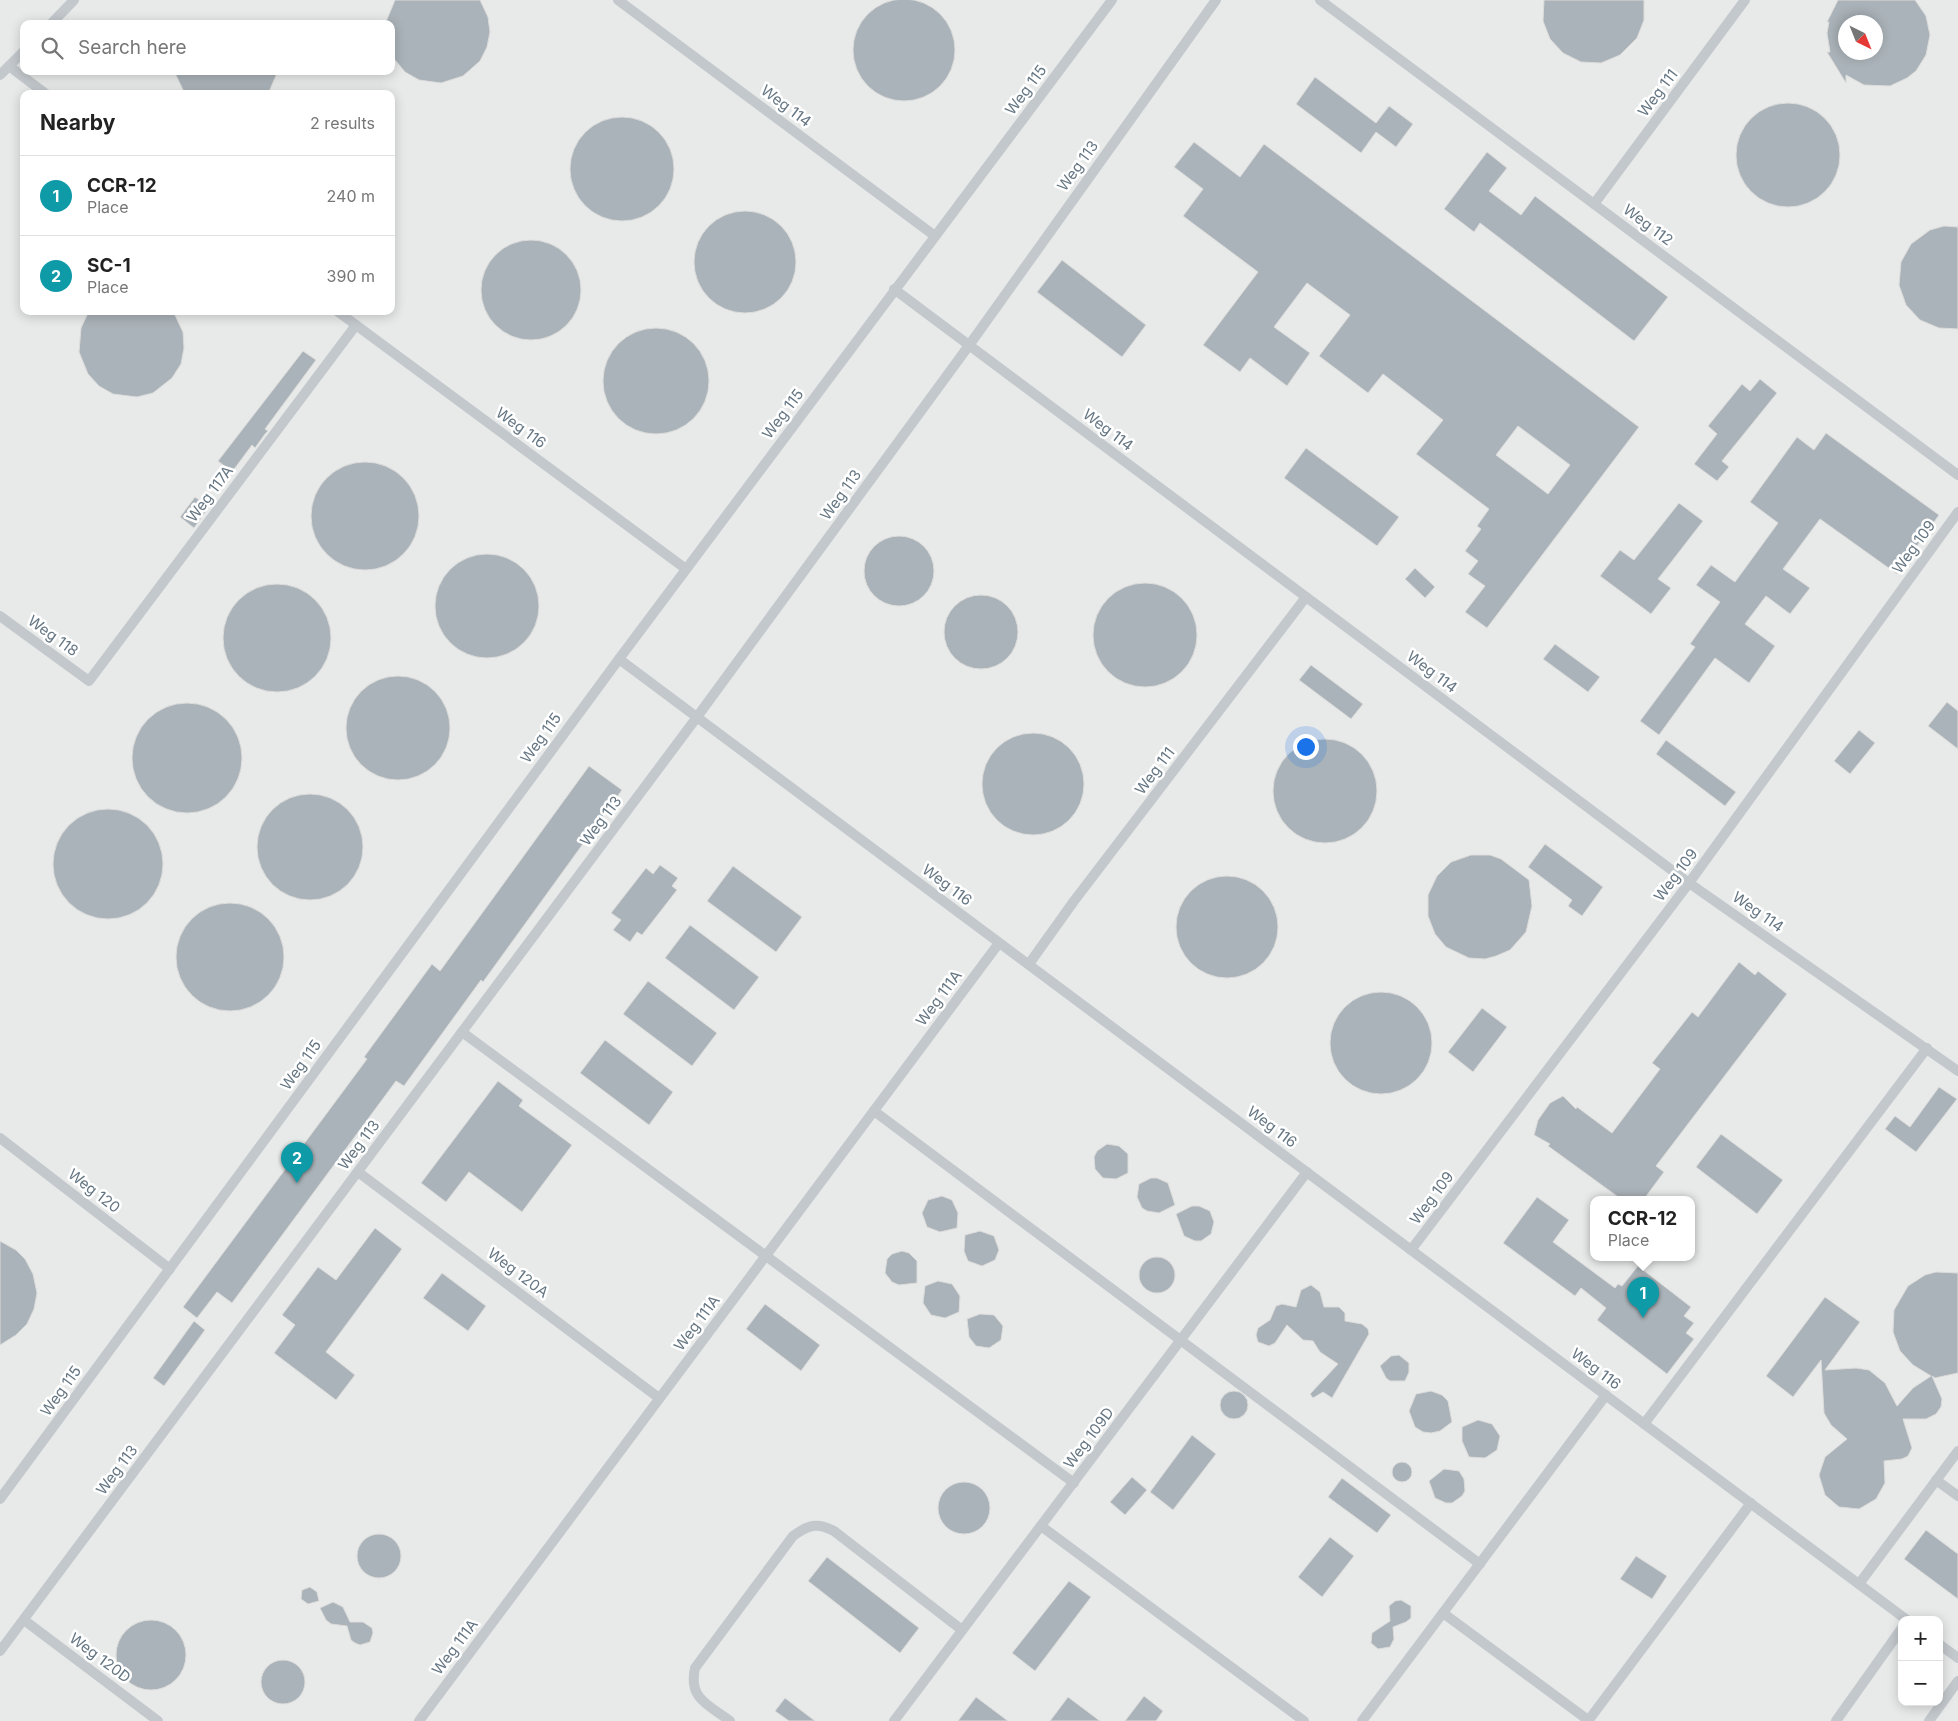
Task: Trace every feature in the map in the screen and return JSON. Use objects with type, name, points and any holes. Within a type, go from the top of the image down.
[{"type":"lane","points":[[55,20],[74,0]]},
{"type":"lane","name":"Weg 114","points":[[618,0],[935,236]]},
{"type":"lane","name":"Weg 115","points":[[0,1499],[619,659],[1112,0]]},
{"type":"lane","name":"Weg 113","points":[[0,1652],[697,717],[970,344],[1216,0]]},
{"type":"lane","name":"Weg 112","points":[[1320,0],[1958,475]]},
{"type":"lane","name":"Weg 111","points":[[1594,204],[1745,0]]},
{"type":"lane","points":[[0,75],[20,55]]},
{"type":"lane","points":[[9,66],[20,74]]},
{"type":"lane","points":[[21,75],[41,90]]},
{"type":"lane","name":"Weg 114","points":[[894,289],[1689,883],[1958,1071]]},
{"type":"lane","name":"Weg 116","points":[[342,315],[686,569]]},
{"type":"lane","name":"Weg 117A","points":[[89,681],[356,325]]},
{"type":"lane","name":"Weg 109","points":[[1411,1250],[1689,883],[1958,512]]},
{"type":"lane","name":"Weg 111","points":[[1028,964],[1306,597]]},
{"type":"lane","name":"Weg 118","points":[[0,616],[89,681]]},
{"type":"lane","name":"Weg 116","points":[[619,659],[1902,1616]]},
{"type":"lane","name":"Weg 111A","points":[[422,1720],[659,1398],[999,943]]},
{"type":"lane","points":[[462,1032],[1074,1483]]},
{"type":"lane","points":[[1644,1424],[1927,1048]]},
{"type":"lane","points":[[874,1111],[1480,1564]]},
{"type":"lane","name":"Weg 120","points":[[0,1138],[170,1269]]},
{"type":"lane","name":"Weg 120A","points":[[358,1172],[659,1398]]},
{"type":"lane","name":"Weg 109D","points":[[894,1721],[1307,1172]]},
{"type":"lane","points":[[1362,1721],[1606,1395]]},
{"type":"lane","points":[[1859,1584],[1958,1451]]},
{"type":"lane","points":[[1936,1480],[1958,1496]]},
{"type":"lane","points":[[1443,1613],[1588,1721],[1750,1503]]},
{"type":"lane","points":[[730,1721],[696,1696],[692,1681],[695,1668],[793,1536],[806,1526],[821,1524],[834,1531],[962,1630]]},
{"type":"lane","points":[[1041,1526],[1304,1721]]},
{"type":"lane","name":"Weg 120D","points":[[24,1620],[158,1721]]},
{"type":"lane","points":[[1836,1721],[1898,1634]]},
{"type":"lane","points":[[1943,1647],[1958,1658]]},
{"type":"lane","points":[[1929,1721],[1958,1681]]},
{"type":"shaded area","points":[[0,0],[1958,0],[1958,1721],[0,1721]]},
{"type":"building","points":[[904,-1],[923,3],[940,14],[951,31],[955,50],[951,69],[940,86],[923,97],[904,101],[885,97],[868,86],[857,69],[853,50],[857,31],[868,14],[885,3]]},
{"type":"building","points":[[395,0],[480,0],[488,17],[490,32],[487,47],[480,61],[463,76],[441,83],[419,80],[405,72],[395,60],[395,20],[387,20]]},
{"type":"building","points":[[1544,0],[1644,0],[1644,20],[1637,38],[1620,55],[1601,63],[1581,62],[1563,53],[1550,39],[1543,21]]},
{"type":"building","points":[[1838,0],[1915,0],[1926,16],[1930,35],[1926,55],[1916,71],[1907,78],[1890,86],[1864,85],[1846,75],[1846,83],[1827,52],[1830,52],[1827,33],[1829,22],[1827,22]]},
{"type":"building","points":[[176,75],[276,75],[270,90],[183,90]]},
{"type":"building","points":[[1315,77],[1376,123],[1389,106],[1413,124],[1396,147],[1376,132],[1361,153],[1296,104]]},
{"type":"building","points":[[1788,103],[1808,107],[1825,118],[1836,135],[1840,155],[1836,175],[1825,192],[1808,203],[1788,207],[1768,203],[1751,192],[1740,175],[1736,155],[1740,135],[1751,118],[1768,107]]},
{"type":"building","points":[[622,117],[642,121],[651,126],[665,140],[670,149],[674,169],[670,189],[665,198],[651,212],[642,217],[622,221],[602,217],[593,212],[579,198],[574,189],[570,169],[574,149],[579,140],[593,126],[602,121]]},
{"type":"building","points":[[1194,142],[1240,177],[1264,144],[1639,427],[1487,628],[1465,612],[1485,586],[1468,574],[1478,561],[1465,551],[1481,529],[1477,526],[1489,509],[1416,454],[1443,420],[1383,374],[1368,393],[1319,356],[1350,315],[1307,283],[1274,327],[1310,353],[1287,386],[1250,358],[1240,372],[1203,345],[1258,272],[1183,216],[1203,189],[1174,167]],"holes":[[[1518,426],[1570,465],[1548,494],[1496,455]]]},
{"type":"building","points":[[1487,152],[1507,168],[1489,191],[1521,215],[1535,196],[1668,297],[1634,341],[1480,223],[1474,232],[1444,209]]},
{"type":"building","points":[[745,211],[764,215],[781,226],[792,243],[796,262],[792,281],[781,298],[764,309],[745,313],[726,309],[709,298],[698,281],[694,262],[698,243],[709,226],[726,215]]},
{"type":"building","points":[[1944,226],[1958,227],[1958,329],[1939,328],[1920,320],[1906,305],[1899,285],[1901,262],[1911,244],[1930,230]]},
{"type":"building","points":[[531,240],[541,241],[559,248],[573,262],[580,280],[580,300],[573,318],[559,332],[541,339],[531,340],[521,339],[503,332],[489,318],[482,300],[481,290],[482,280],[489,262],[503,248],[521,241]]},
{"type":"building","points":[[1062,260],[1146,325],[1122,357],[1037,292]]},
{"type":"building","points":[[87,315],[175,315],[183,332],[184,348],[181,364],[172,378],[153,393],[137,397],[113,394],[99,386],[88,374],[79,352],[81,328]]},
{"type":"building","points":[[656,328],[676,332],[694,343],[705,361],[709,381],[705,401],[694,419],[676,430],[656,434],[636,430],[618,419],[607,401],[603,381],[607,361],[618,343],[636,332]]},
{"type":"building","points":[[303,351],[316,360],[265,429],[268,431],[255,448],[252,445],[232,472],[218,461]]},
{"type":"building","points":[[1760,379],[1777,393],[1722,461],[1729,467],[1717,481],[1694,464],[1717,434],[1708,426],[1742,384],[1750,391]]},
{"type":"building","points":[[1826,433],[1939,515],[1897,574],[1820,519],[1783,569],[1810,588],[1790,614],[1766,596],[1745,624],[1775,646],[1749,683],[1715,658],[1659,735],[1640,721],[1695,647],[1690,644],[1720,602],[1696,585],[1711,565],[1735,582],[1778,523],[1750,502],[1797,437],[1814,450]]},
{"type":"building","points":[[1306,448],[1399,517],[1377,546],[1284,478]]},
{"type":"building","points":[[365,462],[386,466],[403,478],[415,495],[419,516],[415,537],[403,554],[386,566],[365,570],[344,566],[327,554],[315,537],[311,516],[315,495],[327,478],[344,466]]},
{"type":"building","points":[[195,497],[209,507],[194,528],[180,517]]},
{"type":"building","points":[[1679,503],[1703,521],[1658,579],[1671,588],[1651,614],[1600,576],[1620,550],[1634,560]]},
{"type":"building","points":[[899,536],[912,539],[924,546],[931,558],[934,571],[931,584],[924,596],[912,603],[899,606],[886,603],[874,596],[867,584],[864,571],[867,558],[874,546],[886,539]]},
{"type":"building","points":[[487,554],[507,558],[516,563],[530,577],[535,586],[539,606],[535,626],[530,635],[516,649],[507,654],[487,658],[467,654],[458,649],[444,635],[439,626],[435,606],[439,586],[444,577],[458,563],[467,558]]},
{"type":"building","points":[[1415,568],[1435,587],[1425,598],[1405,579]]},
{"type":"building","points":[[1145,583],[1165,587],[1174,592],[1188,606],[1193,615],[1197,635],[1193,655],[1188,664],[1174,678],[1165,683],[1145,687],[1125,683],[1116,678],[1102,664],[1097,655],[1093,635],[1097,615],[1102,606],[1116,592],[1125,587]]},
{"type":"building","points":[[277,584],[298,588],[315,600],[327,617],[331,638],[327,659],[315,676],[298,688],[277,692],[256,688],[239,676],[227,659],[223,638],[227,617],[239,600],[256,588]]},
{"type":"building","points":[[981,595],[995,598],[1007,606],[1015,618],[1018,632],[1015,646],[1007,658],[995,666],[981,669],[967,666],[955,658],[947,646],[944,632],[947,618],[955,606],[967,598]]},
{"type":"building","points":[[1555,644],[1600,677],[1588,692],[1543,659]]},
{"type":"building","points":[[1311,665],[1363,704],[1351,719],[1299,680]]},
{"type":"building","points":[[398,676],[418,680],[435,691],[446,708],[450,728],[446,748],[435,765],[418,776],[398,780],[378,776],[361,765],[350,748],[346,728],[350,708],[361,691],[378,680]]},
{"type":"building","points":[[1947,702],[1958,711],[1958,749],[1928,726]]},
{"type":"building","points":[[187,703],[208,707],[226,719],[238,737],[242,758],[238,779],[226,797],[208,809],[187,813],[166,809],[148,797],[136,779],[132,758],[136,737],[148,719],[166,707]]},
{"type":"building","points":[[1859,730],[1875,743],[1850,774],[1834,761]]},
{"type":"building","points":[[1033,733],[1052,737],[1069,748],[1080,765],[1084,784],[1080,803],[1069,820],[1052,831],[1033,835],[1014,831],[997,820],[986,803],[982,784],[986,765],[997,748],[1014,737]]},
{"type":"building","points":[[1325,739],[1345,743],[1362,754],[1373,771],[1377,791],[1373,811],[1362,828],[1345,839],[1325,843],[1305,839],[1288,828],[1277,811],[1273,791],[1277,771],[1288,754],[1305,743]]},
{"type":"building","points":[[1666,740],[1736,792],[1725,806],[1656,754]]},
{"type":"building","points":[[589,766],[622,790],[483,982],[481,980],[404,1086],[396,1081],[232,1303],[217,1292],[197,1318],[183,1307],[367,1059],[364,1057],[432,964],[440,971]]},
{"type":"building","points":[[310,794],[330,798],[347,810],[359,827],[363,847],[359,867],[347,884],[330,896],[310,900],[290,896],[273,884],[261,867],[257,847],[261,827],[273,810],[290,798]]},
{"type":"building","points":[[108,809],[129,813],[147,825],[159,843],[163,864],[159,885],[147,903],[129,915],[108,919],[87,915],[69,903],[57,885],[53,864],[57,843],[69,825],[87,813]]},
{"type":"building","points":[[1545,844],[1603,887],[1582,916],[1568,906],[1572,900],[1528,867]]},
{"type":"building","points":[[1471,855],[1490,855],[1501,859],[1529,880],[1532,906],[1526,932],[1510,950],[1485,959],[1469,958],[1446,947],[1435,934],[1428,916],[1428,895],[1437,876],[1451,862]]},
{"type":"building","points":[[660,865],[678,878],[672,886],[677,890],[642,935],[637,932],[630,942],[613,930],[621,920],[611,913],[646,868],[653,874]]},
{"type":"building","points":[[733,866],[802,917],[776,952],[707,901]]},
{"type":"building","points":[[1227,876],[1247,880],[1263,891],[1274,907],[1278,927],[1274,947],[1263,963],[1247,974],[1227,978],[1207,974],[1191,963],[1180,947],[1176,927],[1180,907],[1191,891],[1207,880]]},
{"type":"building","points":[[230,903],[251,907],[268,919],[280,936],[284,957],[280,978],[268,995],[251,1007],[230,1011],[209,1007],[192,995],[180,978],[176,957],[180,936],[192,919],[209,907]]},
{"type":"building","points":[[690,925],[759,977],[734,1010],[665,958]]},
{"type":"building","points":[[1739,962],[1755,975],[1758,971],[1787,994],[1656,1166],[1664,1172],[1646,1196],[1617,1196],[1548,1146],[1550,1144],[1534,1135],[1538,1120],[1550,1103],[1563,1096],[1576,1109],[1577,1107],[1612,1133],[1660,1069],[1652,1063],[1692,1012],[1698,1017]]},
{"type":"building","points":[[648,981],[717,1033],[692,1066],[623,1014]]},
{"type":"building","points":[[1381,992],[1391,993],[1410,1000],[1424,1014],[1431,1033],[1431,1053],[1424,1072],[1410,1086],[1391,1093],[1381,1094],[1371,1093],[1352,1086],[1338,1072],[1331,1053],[1330,1043],[1331,1033],[1338,1014],[1352,1000],[1371,993]]},
{"type":"building","points":[[1482,1008],[1507,1027],[1473,1072],[1448,1052]]},
{"type":"building","points":[[605,1040],[673,1092],[649,1125],[580,1073]]},
{"type":"building","points":[[498,1081],[523,1100],[519,1106],[572,1145],[522,1212],[469,1172],[446,1202],[421,1183]]},
{"type":"building","points":[[1939,1087],[1957,1099],[1916,1152],[1885,1129],[1895,1116],[1910,1127]]},
{"type":"building","points":[[1721,1134],[1783,1180],[1757,1214],[1696,1167]]},
{"type":"building","points":[[1107,1144],[1119,1146],[1128,1154],[1128,1173],[1116,1179],[1103,1178],[1095,1169],[1094,1157],[1097,1151]]},
{"type":"building","points":[[1151,1178],[1157,1178],[1168,1183],[1175,1205],[1159,1213],[1142,1208],[1137,1197],[1139,1184]]},
{"type":"building","points":[[942,1196],[952,1200],[958,1213],[957,1228],[940,1232],[927,1227],[922,1213],[928,1200]]},
{"type":"building","points":[[1537,1197],[1569,1220],[1553,1242],[1615,1288],[1618,1284],[1622,1286],[1638,1266],[1691,1307],[1684,1316],[1694,1323],[1686,1333],[1694,1339],[1667,1374],[1597,1320],[1606,1308],[1581,1288],[1575,1296],[1503,1243]]},
{"type":"building","points":[[1192,1206],[1199,1206],[1210,1211],[1214,1222],[1211,1234],[1201,1241],[1195,1241],[1184,1236],[1176,1214]]},
{"type":"building","points":[[375,1228],[402,1249],[326,1352],[355,1375],[336,1400],[274,1353],[295,1325],[282,1315],[318,1267],[336,1280]]},
{"type":"building","points":[[980,1231],[994,1236],[999,1250],[995,1260],[982,1266],[968,1261],[964,1251],[965,1235]]},
{"type":"building","points":[[0,1241],[16,1250],[25,1259],[33,1274],[37,1293],[34,1309],[27,1324],[16,1335],[0,1345]]},
{"type":"building","points":[[902,1251],[909,1253],[917,1261],[917,1283],[899,1285],[892,1282],[885,1273],[887,1259],[892,1254]]},
{"type":"building","points":[[1157,1257],[1164,1258],[1170,1262],[1174,1268],[1174,1282],[1170,1288],[1164,1292],[1157,1293],[1150,1292],[1144,1288],[1140,1282],[1139,1275],[1140,1268],[1144,1262],[1150,1258]]},
{"type":"building","points":[[1936,1272],[1958,1273],[1958,1373],[1935,1378],[1932,1376],[1942,1399],[1941,1407],[1936,1414],[1926,1419],[1903,1419],[1912,1448],[1908,1456],[1902,1459],[1884,1461],[1885,1483],[1876,1499],[1859,1509],[1839,1507],[1825,1495],[1819,1475],[1825,1457],[1847,1439],[1831,1425],[1824,1413],[1821,1360],[1793,1397],[1766,1376],[1825,1297],[1860,1322],[1825,1370],[1856,1368],[1869,1370],[1885,1383],[1897,1406],[1913,1388],[1931,1376],[1913,1365],[1900,1351],[1893,1332],[1894,1310],[1908,1286],[1925,1275]]},
{"type":"building","points":[[442,1273],[486,1306],[468,1331],[423,1298]]},
{"type":"building","points":[[938,1281],[952,1284],[960,1296],[959,1312],[945,1318],[931,1315],[923,1303],[925,1286]]},
{"type":"building","points":[[1311,1285],[1320,1292],[1324,1307],[1339,1307],[1345,1313],[1345,1321],[1362,1324],[1368,1329],[1369,1334],[1332,1398],[1323,1392],[1313,1398],[1310,1394],[1338,1364],[1320,1352],[1313,1341],[1303,1340],[1287,1325],[1275,1343],[1269,1346],[1258,1342],[1256,1335],[1258,1328],[1270,1320],[1276,1306],[1282,1304],[1296,1307],[1301,1290]]},
{"type":"building","points":[[765,1304],[820,1345],[801,1371],[746,1329]]},
{"type":"building","points":[[980,1314],[994,1315],[1003,1326],[1001,1340],[989,1348],[976,1346],[969,1337],[967,1319]]},
{"type":"building","points":[[194,1321],[205,1330],[164,1386],[153,1378]]},
{"type":"building","points":[[1399,1355],[1409,1363],[1409,1372],[1405,1381],[1390,1381],[1386,1378],[1380,1366],[1391,1356]]},
{"type":"building","points":[[1234,1391],[1244,1395],[1248,1405],[1244,1415],[1234,1419],[1224,1415],[1220,1405],[1224,1395]]},
{"type":"building","points":[[1431,1391],[1442,1395],[1448,1401],[1452,1422],[1440,1431],[1431,1433],[1423,1432],[1415,1427],[1409,1411],[1416,1394]]},
{"type":"building","points":[[1478,1420],[1492,1424],[1500,1436],[1497,1450],[1485,1458],[1469,1457],[1462,1441],[1462,1427]]},
{"type":"building","points":[[1192,1435],[1216,1454],[1173,1510],[1150,1492]]},
{"type":"building","points":[[1402,1462],[1409,1465],[1412,1472],[1409,1479],[1402,1482],[1395,1479],[1392,1472],[1395,1465]]},
{"type":"building","points":[[1444,1469],[1459,1471],[1464,1479],[1465,1491],[1462,1496],[1452,1503],[1446,1503],[1435,1498],[1429,1481]]},
{"type":"building","points":[[1132,1477],[1147,1490],[1125,1515],[1110,1502]]},
{"type":"building","points":[[1342,1478],[1391,1515],[1377,1533],[1328,1497]]},
{"type":"building","points":[[964,1482],[974,1484],[982,1490],[988,1498],[990,1508],[988,1518],[982,1526],[974,1532],[964,1534],[954,1532],[946,1526],[940,1518],[938,1508],[940,1498],[946,1490],[954,1484]]},
{"type":"building","points":[[1926,1530],[1958,1554],[1958,1599],[1904,1559]]},
{"type":"building","points":[[383,1534],[395,1540],[400,1547],[400,1565],[395,1572],[388,1577],[375,1578],[367,1575],[360,1568],[357,1552],[360,1544],[367,1537]]},
{"type":"building","points":[[1330,1537],[1354,1556],[1322,1597],[1298,1577]]},
{"type":"building","points":[[1636,1556],[1667,1576],[1652,1599],[1620,1579]]},
{"type":"building","points":[[827,1557],[919,1628],[900,1653],[808,1581]]},
{"type":"building","points":[[1069,1581],[1091,1597],[1035,1671],[1012,1653]]},
{"type":"building","points":[[310,1587],[317,1592],[319,1601],[308,1604],[301,1599],[302,1590]]},
{"type":"building","points":[[1401,1600],[1411,1606],[1411,1618],[1393,1627],[1394,1639],[1390,1647],[1378,1649],[1371,1643],[1372,1633],[1390,1621],[1389,1606],[1395,1601]]},
{"type":"building","points":[[333,1602],[343,1607],[350,1622],[363,1622],[372,1628],[373,1633],[370,1642],[360,1645],[355,1643],[351,1640],[347,1626],[331,1624],[326,1620],[320,1608]]},
{"type":"building","points":[[151,1620],[164,1623],[176,1630],[183,1642],[186,1655],[183,1668],[176,1680],[164,1687],[151,1690],[138,1687],[126,1680],[119,1668],[116,1655],[119,1642],[126,1630],[138,1623]]},
{"type":"building","points":[[283,1660],[295,1664],[301,1670],[305,1682],[301,1694],[295,1700],[283,1704],[271,1700],[265,1694],[261,1682],[265,1670],[271,1664]]},
{"type":"building","points":[[1144,1696],[1163,1711],[1156,1721],[1125,1721]]},
{"type":"building","points":[[976,1697],[1008,1721],[958,1721]]},
{"type":"building","points":[[1068,1697],[1100,1721],[1050,1721]]},
{"type":"building","points":[[785,1698],[815,1721],[789,1721],[775,1711]]},
{"type":"place","name":"SC-1","points":[[297,1183]]},
{"type":"place","name":"CCR-12","points":[[1643,1318]]}]
